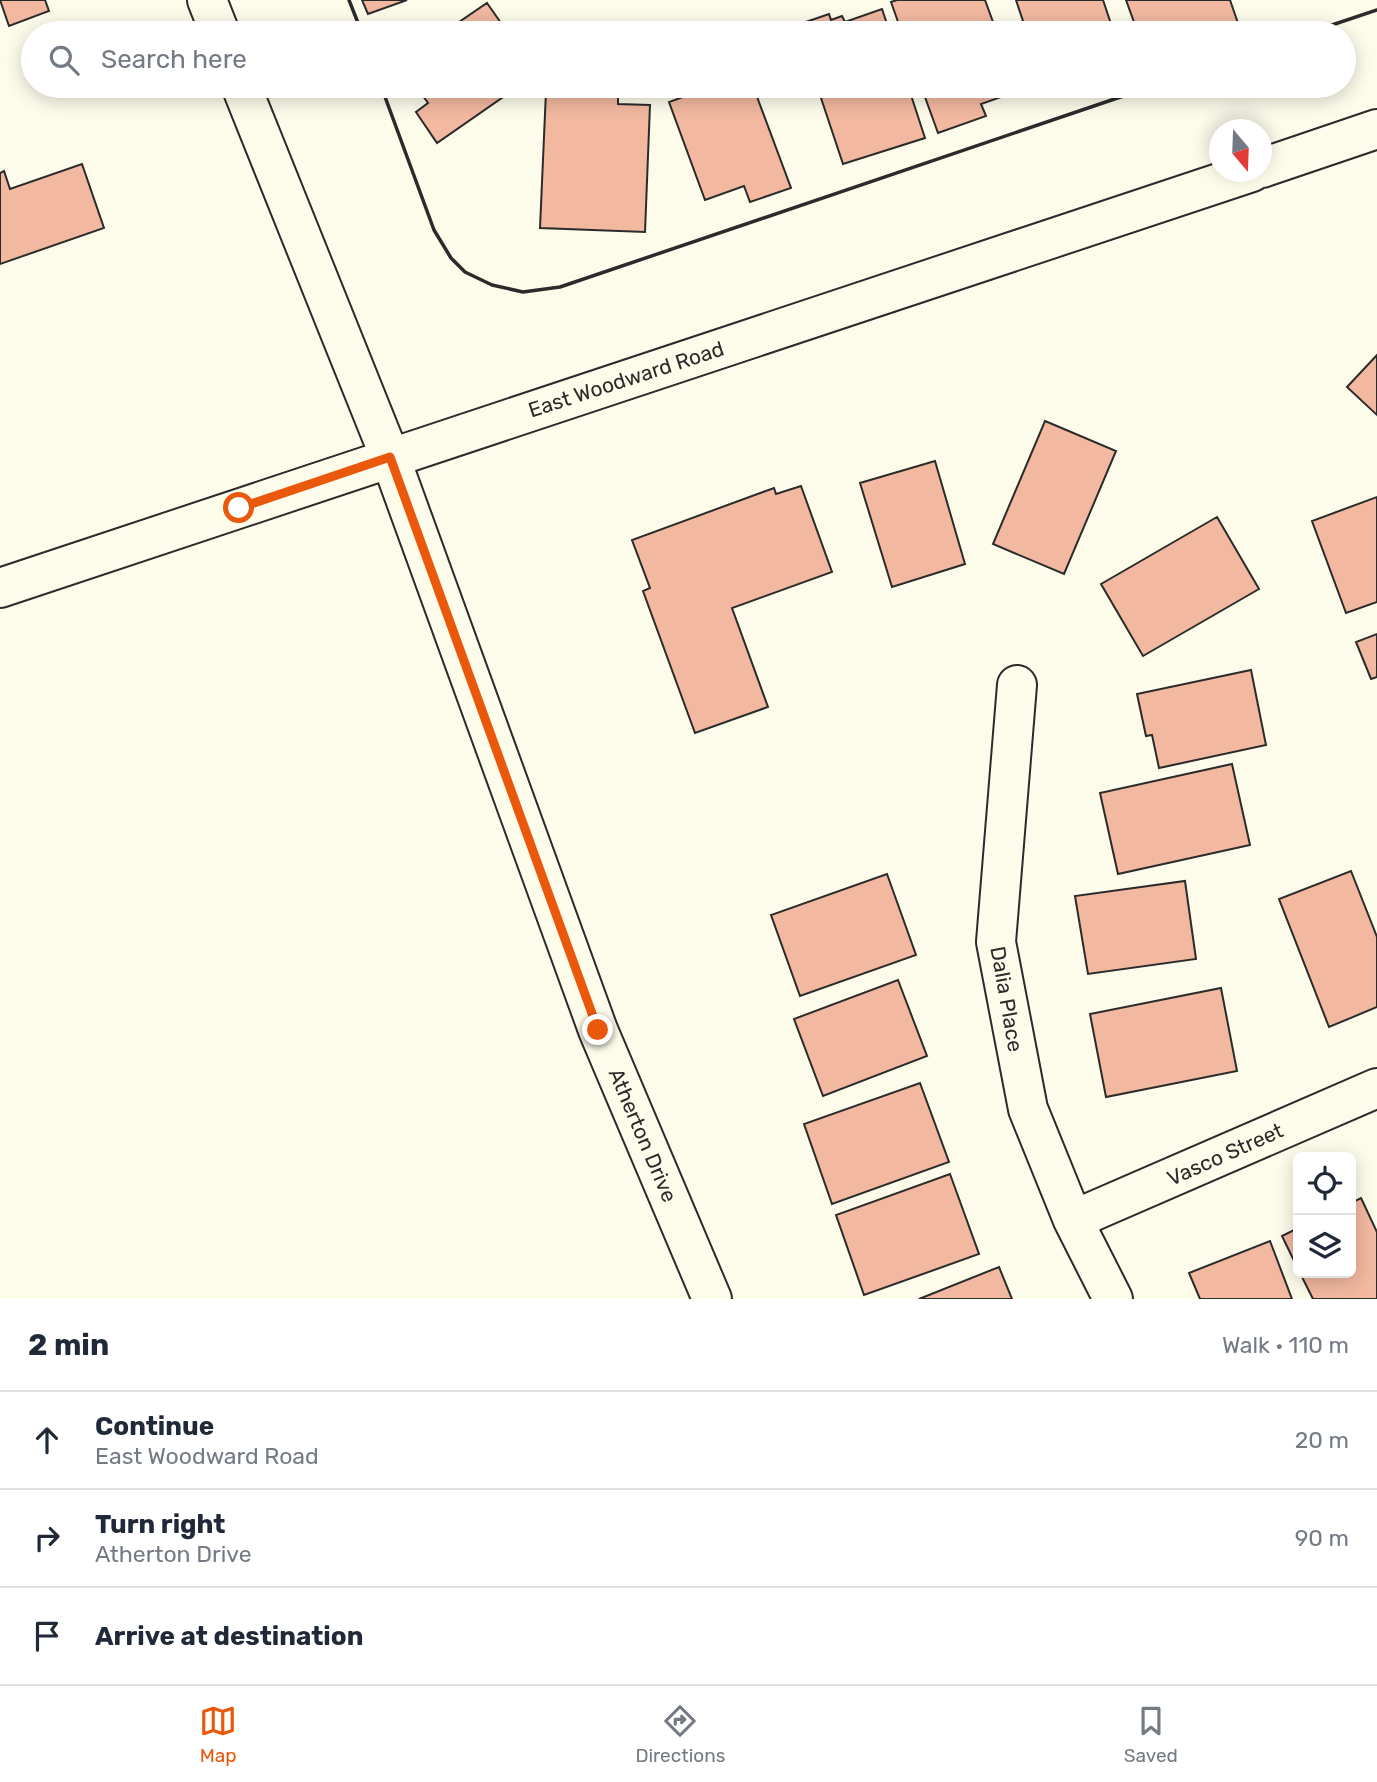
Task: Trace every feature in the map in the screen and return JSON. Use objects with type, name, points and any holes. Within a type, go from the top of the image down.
[{"type":"street","points":[[207,0],[215,21]]},
{"type":"street","name":"Atherton Drive","points":[[246,98],[390,457],[598,1030],[712,1299]]},
{"type":"street","points":[[1272,166],[1377,129]]},
{"type":"street","name":"East Woodward Road","points":[[0,588],[1222,182]]},
{"type":"street","name":"Dalia Place","points":[[1017,685],[996,942],[1028,1109],[1073,1220],[1113,1299]]},
{"type":"street","name":"Vasco Street","points":[[1073,1220],[1377,1088]]},
{"type":"building","points":[[0,0],[45,0],[49,11],[9,26]]},
{"type":"building","points":[[362,0],[407,0],[368,14]]},
{"type":"building","points":[[985,0],[993,21],[898,21],[891,2]]},
{"type":"building","points":[[1016,0],[1103,0],[1110,21],[1023,21]]},
{"type":"building","points":[[1126,0],[1230,0],[1237,21],[1134,21]]},
{"type":"building","points":[[487,3],[500,21],[461,21]]},
{"type":"building","points":[[882,9],[886,21],[848,21]]},
{"type":"building","points":[[829,14],[831,20],[842,16],[844,21],[809,21]]},
{"type":"building","points":[[424,98],[502,98],[437,143],[416,112],[428,103]]},
{"type":"building","points":[[546,98],[618,98],[618,104],[650,105],[645,232],[540,228]]},
{"type":"building","points":[[680,98],[757,98],[791,188],[750,202],[744,186],[705,200],[669,102]]},
{"type":"building","points":[[821,98],[912,98],[925,138],[843,164]]},
{"type":"building","points":[[925,98],[998,98],[981,104],[986,116],[938,133]]},
{"type":"building","points":[[82,164],[104,228],[0,264],[0,173],[4,171],[10,189]]},
{"type":"building","points":[[1377,355],[1377,415],[1347,387]]},
{"type":"building","points":[[1045,421],[1116,451],[1064,574],[993,544]]},
{"type":"building","points":[[935,461],[965,564],[892,587],[860,483]]},
{"type":"building","points":[[801,486],[832,572],[732,608],[768,707],[695,733],[643,591],[650,588],[632,540],[774,488],[776,494]]},
{"type":"building","points":[[1377,497],[1377,602],[1346,613],[1312,521]]},
{"type":"building","points":[[1217,517],[1259,589],[1143,656],[1101,584]]},
{"type":"building","points":[[1377,634],[1377,677],[1371,679],[1356,642]]},
{"type":"building","points":[[1251,670],[1266,745],[1159,768],[1152,735],[1146,736],[1137,694]]},
{"type":"building","points":[[1232,764],[1250,845],[1118,874],[1100,793]]},
{"type":"building","points":[[1351,871],[1377,937],[1377,1007],[1329,1027],[1279,899]]},
{"type":"building","points":[[887,874],[916,955],[800,996],[771,915]]},
{"type":"building","points":[[1185,881],[1196,959],[1088,974],[1075,896]]},
{"type":"building","points":[[898,980],[927,1056],[823,1096],[794,1019]]},
{"type":"building","points":[[1221,988],[1237,1071],[1106,1097],[1090,1014]]},
{"type":"building","points":[[920,1083],[949,1162],[832,1204],[804,1124]]},
{"type":"building","points":[[950,1174],[979,1254],[864,1295],[836,1215]]},
{"type":"building","points":[[1361,1198],[1377,1232],[1377,1299],[1313,1299],[1302,1278],[1356,1278],[1356,1200]]},
{"type":"building","points":[[1293,1230],[1293,1259],[1282,1236]]},
{"type":"building","points":[[1270,1241],[1292,1299],[1200,1299],[1189,1273]]},
{"type":"building","points":[[999,1267],[1012,1299],[919,1299]]},
{"type":"wall","points":[[349,0],[357,21]]},
{"type":"wall","points":[[1344,21],[1377,10]]},
{"type":"wall","points":[[385,98],[434,230],[451,258],[465,272],[492,285],[523,292],[560,287],[1118,98]]},
{"type":"route","points":[[239,508],[390,457],[598,1030]]}]
